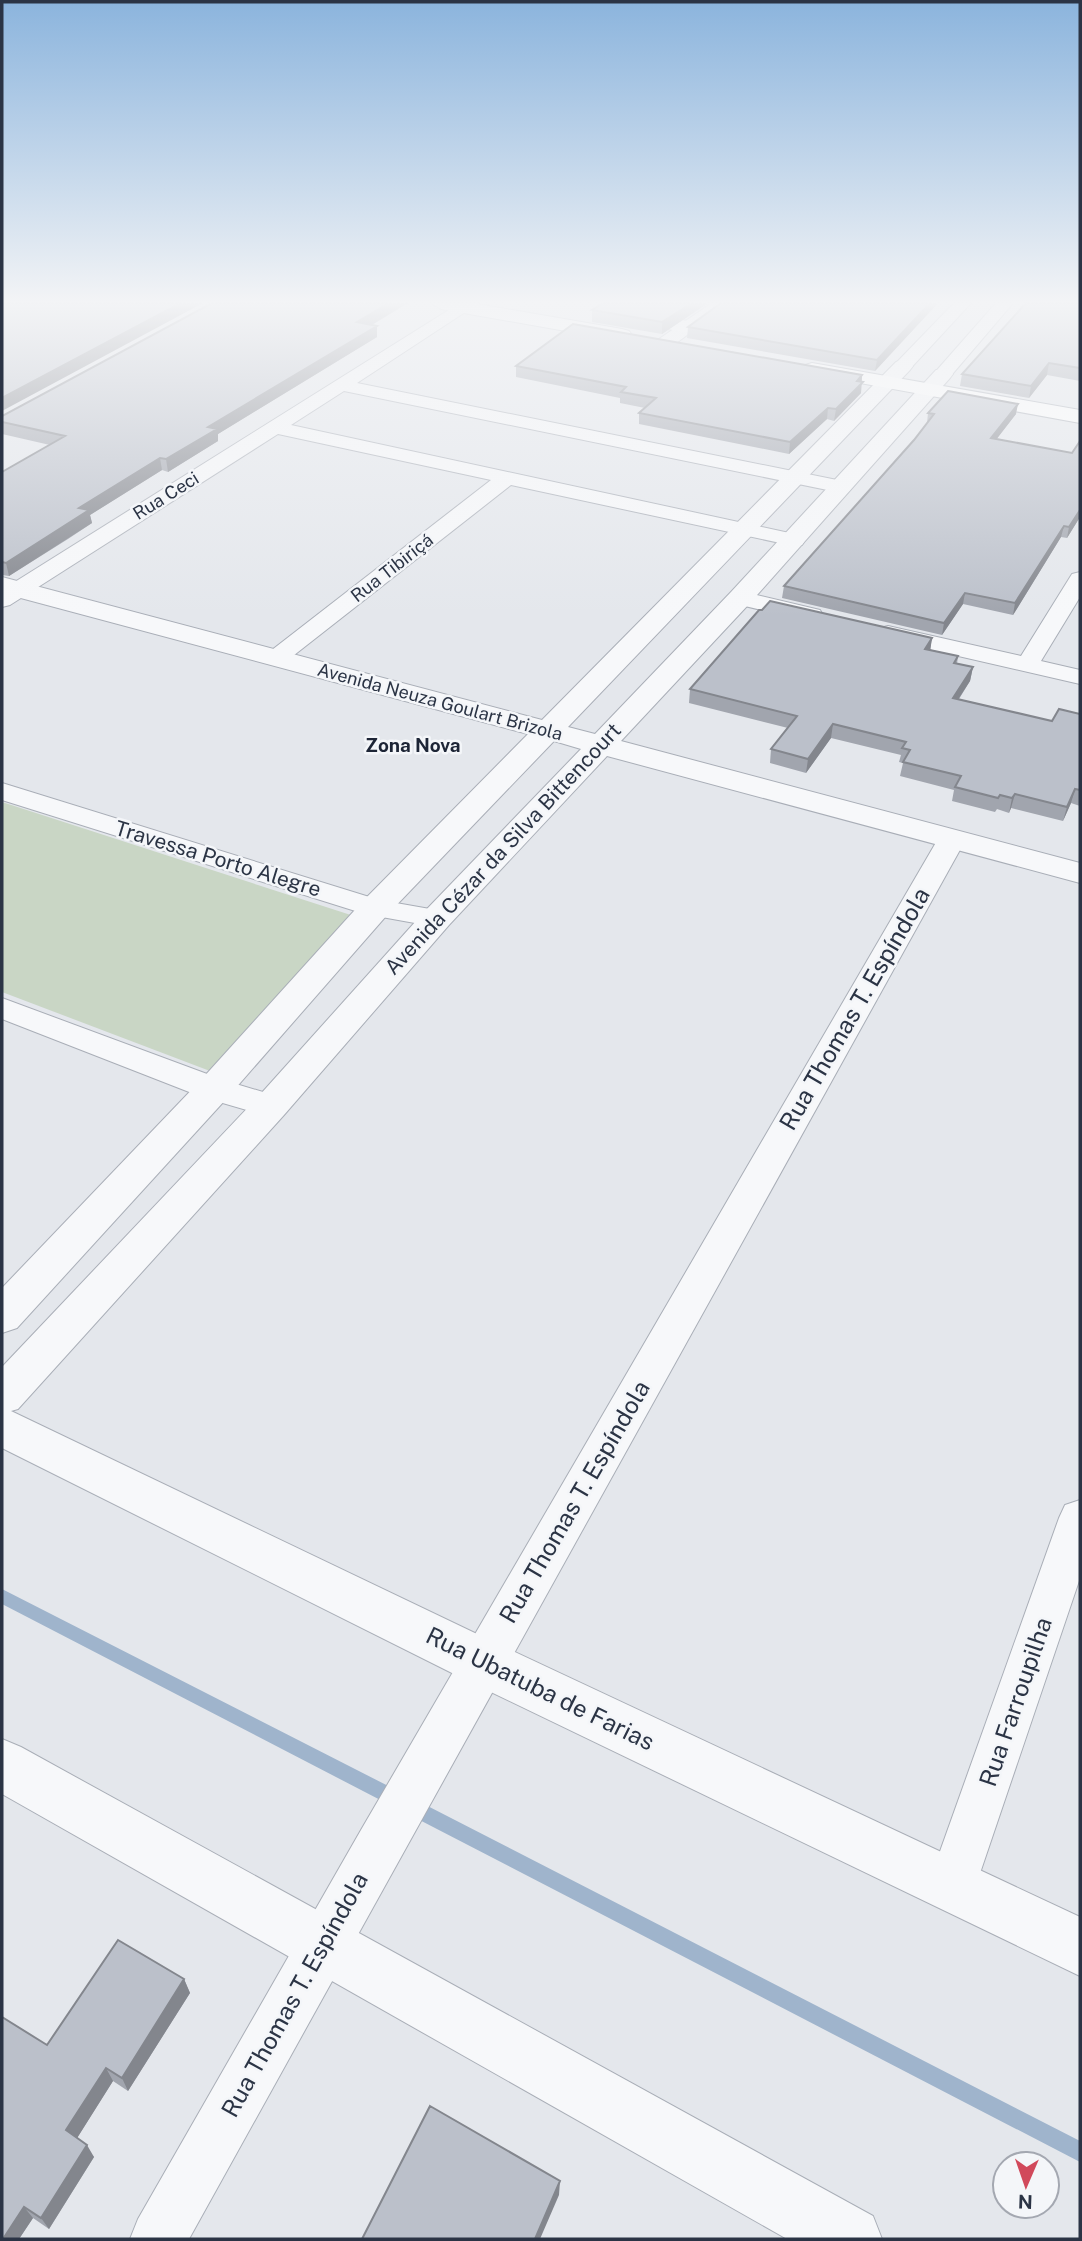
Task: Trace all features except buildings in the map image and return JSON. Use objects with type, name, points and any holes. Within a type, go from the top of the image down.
[{"type":"main road","points":[[1041,408],[1080,417]]},
{"type":"street","name":"Rua Ceci","points":[[7,591],[305,408]]},
{"type":"street","points":[[452,408],[842,487]]},
{"type":"street","points":[[2,1316],[214,1089],[375,908],[862,408]]},
{"type":"street","name":"Avenida Cézar da Silva Bittencourt","points":[[2,1396],[271,1106],[437,918],[794,540],[912,408]]},
{"type":"street","points":[[274,427],[794,540]]},
{"type":"street","name":"Rua Tibiriçá","points":[[276,658],[507,478]]},
{"type":"street","points":[[1027,665],[1080,579]]},
{"type":"street","name":"Avenida Neuza Goulart Brizola","points":[[7,591],[276,658],[1080,873]]},
{"type":"street","points":[[740,598],[832,620]]},
{"type":"street","points":[[871,628],[1080,677]]},
{"type":"street","name":"Travessa Porto Alegre","points":[[2,791],[375,908],[437,918]]},
{"type":"street","name":"Rua Thomas T. Espíndola","points":[[158,2239],[952,839]]},
{"type":"street","points":[[2,1008],[214,1089],[271,1106]]},
{"type":"street","name":"Rua Ubatuba de Farias","points":[[2,1427],[484,1662],[1080,1947]]},
{"type":"street","name":"Rua Farroupilha","points":[[952,1885],[1080,1518]]},
{"type":"street","points":[[2,1765],[850,2239]]},
{"type":"green space","points":[[2,802],[357,917],[210,1071],[2,992]]},
{"type":"waterway","points":[[2,1596],[396,1799]]},
{"type":"waterway","points":[[412,1807],[1080,2152]]},
{"type":"district","name":"Zona Nova","points":[[413,745]]}]
